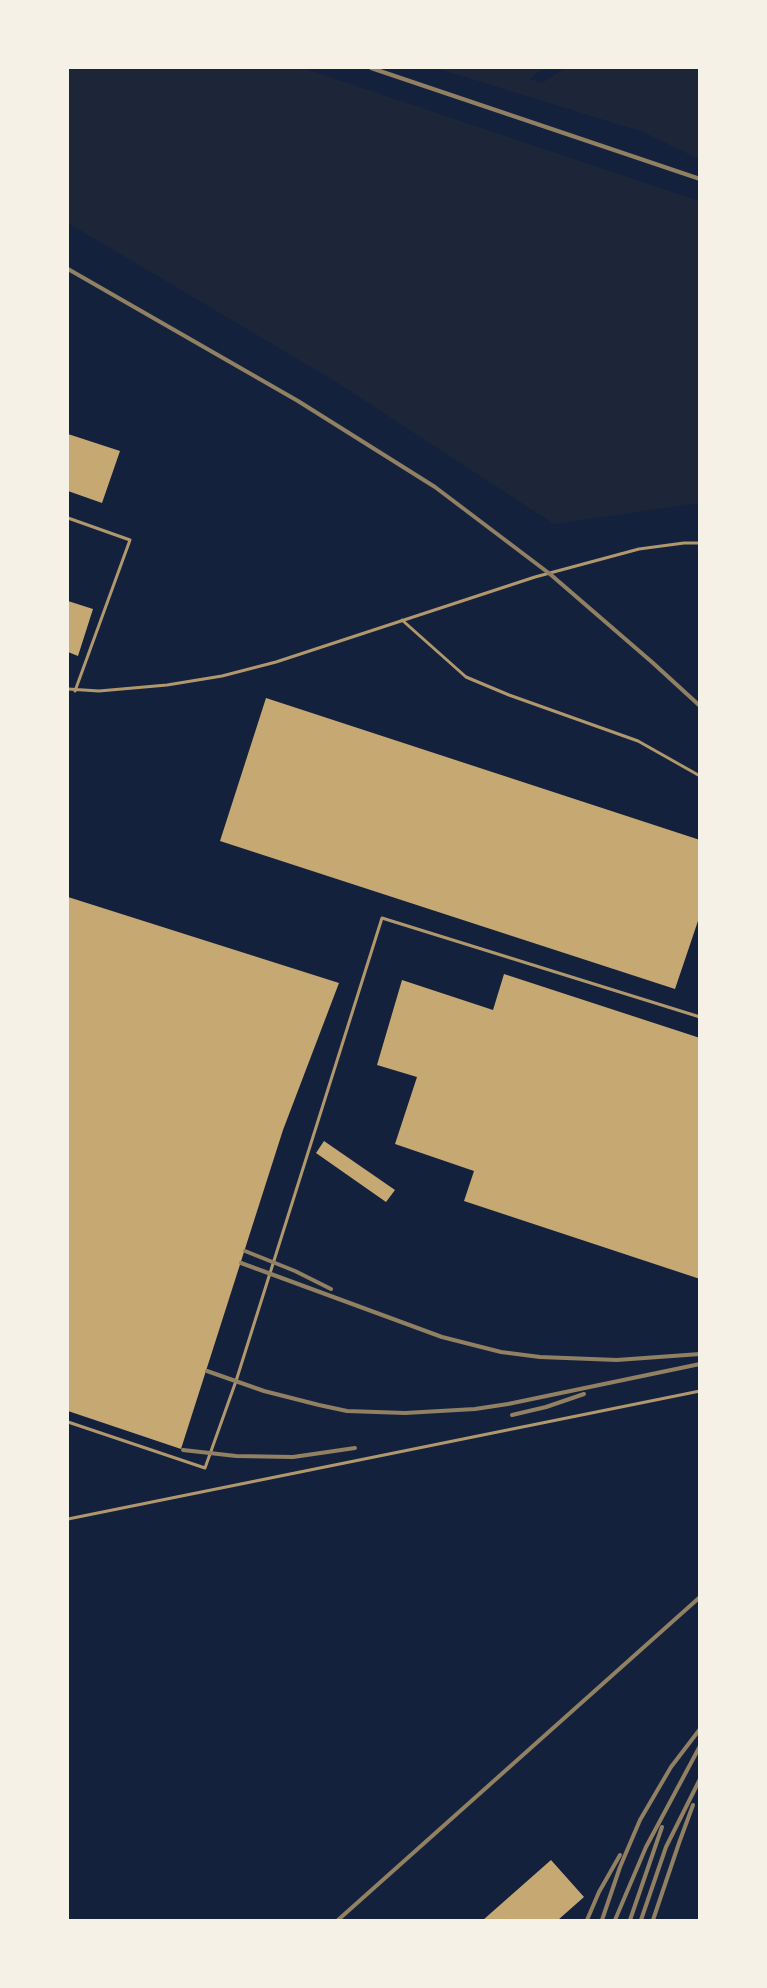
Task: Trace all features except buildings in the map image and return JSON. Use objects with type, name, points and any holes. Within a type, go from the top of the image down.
[{"type":"lane","points":[[68,518],[130,540],[75,690]]},
{"type":"lane","points":[[68,689],[99,692],[167,685],[222,676],[276,662],[535,577],[639,549],[684,543],[700,543]]},
{"type":"lane","points":[[402,620],[466,677],[509,695],[638,741],[700,776]]},
{"type":"lane","points":[[68,1422],[205,1468],[236,1381],[382,918],[700,1017]]},
{"type":"lane","points":[[68,1520],[700,1391]]},
{"type":"shaded area","points":[[68,68],[303,68],[699,201],[699,503],[554,524],[333,380],[68,223]]},
{"type":"shaded area","points":[[436,68],[543,68],[530,79],[542,83],[565,68],[699,68],[699,159],[643,132]]},
{"type":"railway","points":[[371,68],[700,179]]},
{"type":"railway","points":[[68,269],[298,401],[435,487],[550,574],[700,706]]},
{"type":"railway","points":[[245,1251],[295,1271],[331,1289]]},
{"type":"railway","points":[[241,1263],[442,1337],[501,1352],[540,1357],[617,1360],[700,1354]]},
{"type":"railway","points":[[207,1371],[264,1391],[347,1411],[405,1413],[475,1409],[508,1404],[700,1364]]},
{"type":"railway","points":[[512,1415],[546,1407],[584,1394]]},
{"type":"railway","points":[[183,1450],[236,1456],[293,1457],[355,1448]]},
{"type":"railway","points":[[338,1920],[700,1597]]},
{"type":"railway","points":[[602,1920],[620,1867],[640,1820],[671,1767],[700,1729]]},
{"type":"railway","points":[[615,1920],[646,1847],[700,1746]]},
{"type":"railway","points":[[641,1920],[666,1847],[700,1779]]},
{"type":"railway","points":[[653,1920],[693,1805]]},
{"type":"railway","points":[[630,1920],[662,1827]]},
{"type":"railway","points":[[587,1920],[599,1892],[620,1855]]}]
